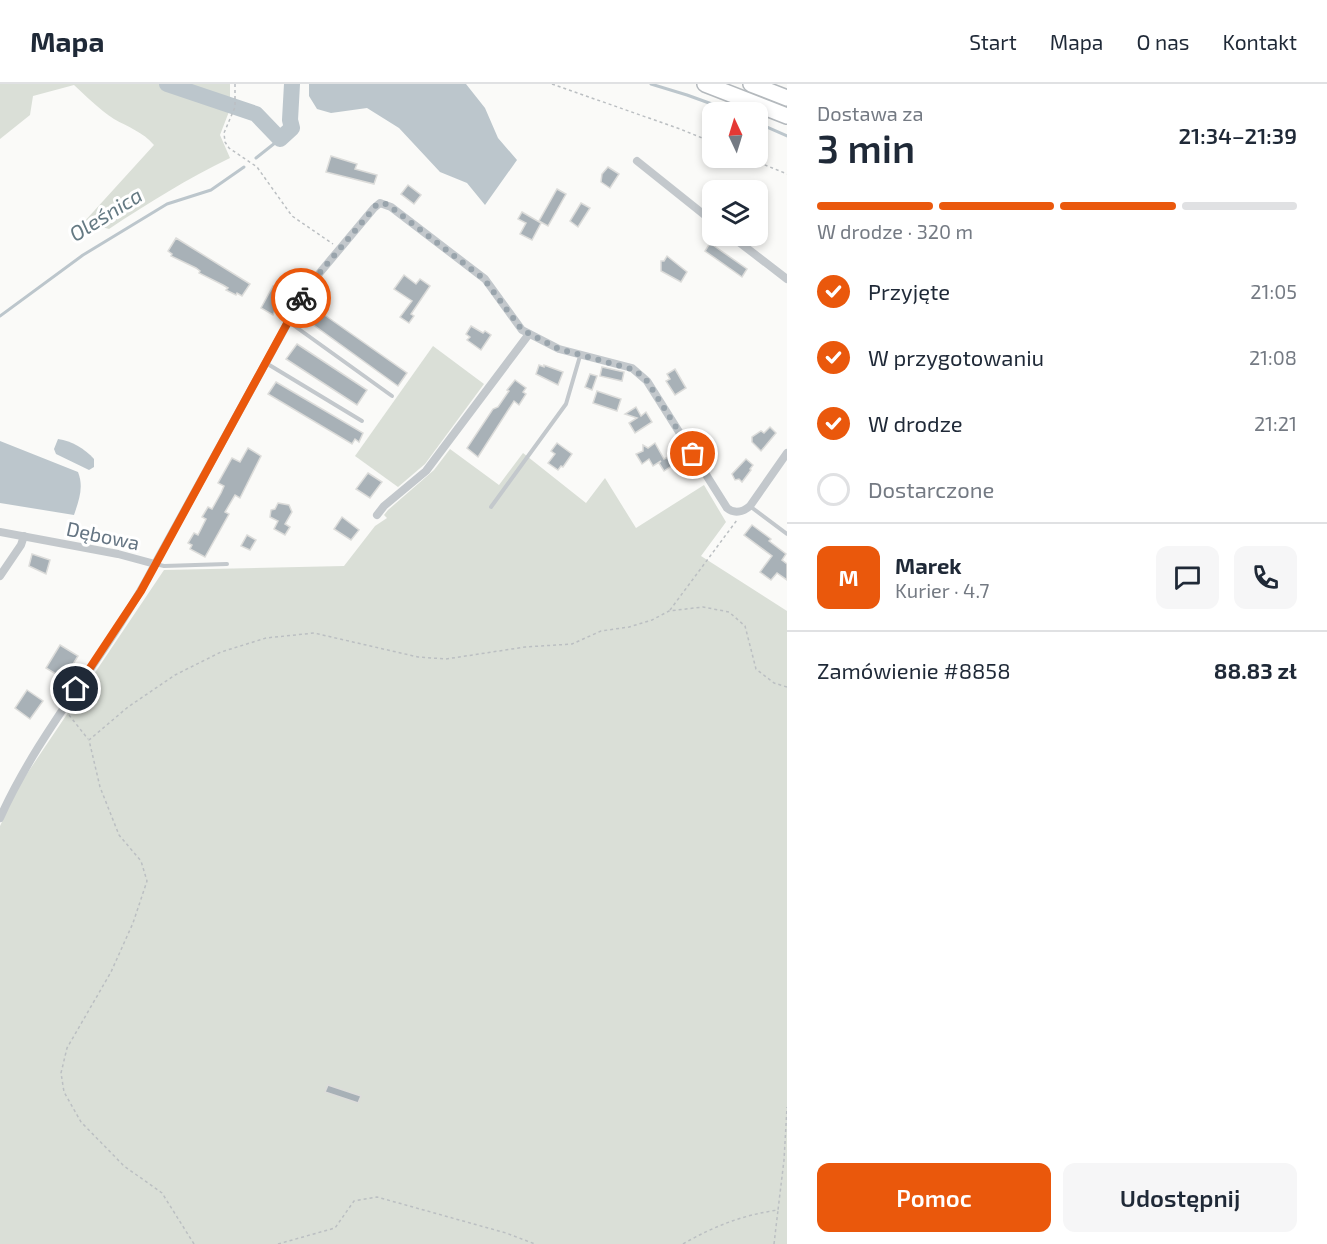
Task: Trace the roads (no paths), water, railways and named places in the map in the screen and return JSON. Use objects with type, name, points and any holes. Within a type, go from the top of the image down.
[{"type":"highway","points":[[705,84],[787,116]]},
{"type":"highway","points":[[751,84],[787,98]]},
{"type":"street","points":[[637,161],[702,213]]},
{"type":"street","points":[[155,564],[307,288],[377,204],[387,204],[484,279],[516,324],[529,334],[551,346],[580,356],[632,368],[647,381],[730,511],[741,511],[750,506],[787,453]]},
{"type":"street","points":[[744,246],[787,279]]},
{"type":"street","points":[[378,515],[384,506],[426,471],[529,334]]},
{"type":"street","name":"Dębowa","points":[[0,532],[118,554],[155,564],[135,600],[63,707],[13,789],[0,818]]},
{"type":"street","points":[[0,576],[21,546],[24,536]]},
{"type":"lane","points":[[289,322],[392,396]]},
{"type":"lane","points":[[491,507],[566,404],[580,356]]},
{"type":"lane","points":[[266,363],[362,421]]},
{"type":"lane","points":[[750,506],[787,534]]},
{"type":"lane","points":[[155,564],[164,566],[227,564]]},
{"type":"waterway","name":"Oleśnica","points":[[167,84],[256,114],[280,139],[292,128],[290,120],[292,84]]},
{"type":"waterway","points":[[651,84],[706,102]]},
{"type":"waterway","points":[[768,127],[787,136]]},
{"type":"waterway","name":"Oleśnica","points":[[256,158],[280,139]]},
{"type":"waterway","name":"Oleśnica","points":[[0,316],[83,255],[167,204],[211,190],[244,167]]}]
